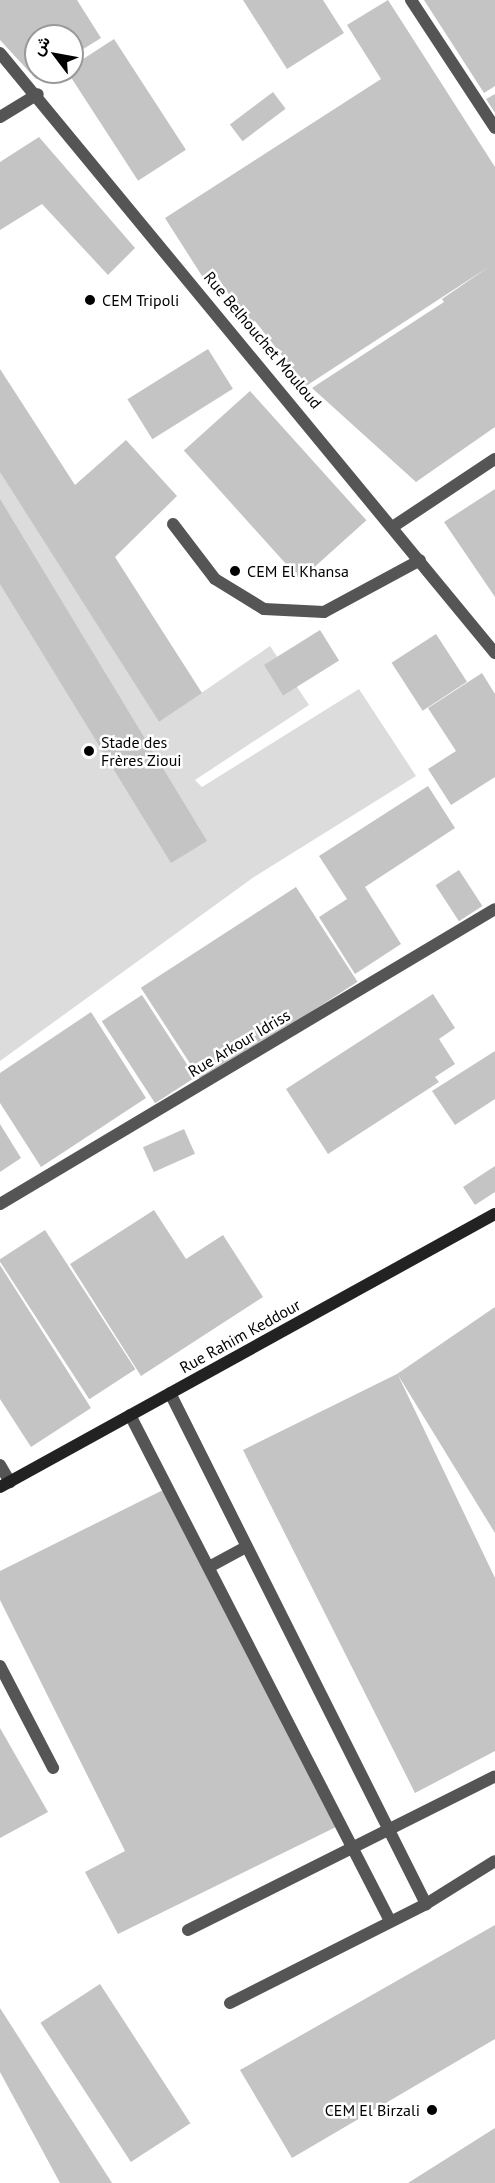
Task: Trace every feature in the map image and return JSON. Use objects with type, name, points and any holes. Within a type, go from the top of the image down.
[{"type":"main road","name":"Rue Rahim Keddour","points":[[5,1484],[495,1214]]},
{"type":"street","points":[[411,0],[495,128]]},
{"type":"street","name":"Rue Belhouchet Mouloud","points":[[0,53],[38,94],[394,526],[495,653]]},
{"type":"street","points":[[0,117],[38,94]]},
{"type":"street","points":[[394,526],[495,459]]},
{"type":"street","points":[[172,524],[215,579],[264,609],[324,612],[420,560]]},
{"type":"street","name":"Rue Arkour Idriss","points":[[0,1204],[495,909]]},
{"type":"street","points":[[170,1393],[426,1904]]},
{"type":"street","points":[[130,1415],[356,1848],[389,1919]]},
{"type":"street","points":[[0,1465],[5,1484]]},
{"type":"street","points":[[209,1567],[246,1547]]},
{"type":"street","points":[[0,1666],[53,1768]]},
{"type":"street","points":[[188,1930],[356,1848],[495,1776]]},
{"type":"street","points":[[230,2003],[389,1919],[426,1904],[495,1861]]},
{"type":"shaded area","name":"Stade des Frères Zioui","points":[[0,471],[159,722],[270,646],[309,705],[195,780],[202,787],[359,689],[416,776],[254,877],[0,1061]]},
{"type":"building","points":[[0,0],[77,0],[101,38],[84,49],[84,24],[24,24],[24,66],[0,40]]},
{"type":"building","points":[[243,0],[323,0],[344,33],[287,69]]},
{"type":"building","points":[[388,0],[495,167],[495,427],[416,482],[312,388],[444,302],[442,299],[490,266],[306,386],[255,321],[249,325],[213,270],[202,276],[165,218],[381,79],[347,25]]},
{"type":"building","points":[[424,0],[495,0],[495,86],[484,93]]},
{"type":"building","points":[[114,39],[186,150],[138,181],[75,84],[84,84],[84,58]]},
{"type":"building","points":[[273,92],[286,109],[243,141],[230,124]]},
{"type":"building","points":[[495,94],[495,113],[486,99]]},
{"type":"building","points":[[39,137],[135,248],[108,275],[42,204],[0,230],[0,162]]},
{"type":"building","points":[[208,349],[233,389],[152,439],[127,399]]},
{"type":"building","points":[[0,369],[75,485],[126,440],[177,496],[115,557],[202,693],[159,722],[0,472]]},
{"type":"building","points":[[250,391],[366,520],[300,580],[184,451]]},
{"type":"building","points":[[495,489],[495,597],[444,522]]},
{"type":"building","points":[[0,499],[207,841],[171,863],[0,584]]},
{"type":"building","points":[[320,630],[339,661],[283,696],[264,665]]},
{"type":"building","points":[[436,634],[467,682],[423,711],[392,663]]},
{"type":"building","points":[[482,673],[495,694],[495,777],[451,805],[428,769],[456,751],[428,708]]},
{"type":"building","points":[[428,786],[455,828],[365,887],[401,944],[355,974],[319,917],[347,899],[319,856]]},
{"type":"building","points":[[459,870],[482,906],[459,921],[436,885]]},
{"type":"building","points":[[296,887],[358,982],[202,1083],[141,988]]},
{"type":"building","points":[[433,994],[455,1028],[439,1039],[455,1064],[435,1077],[439,1082],[328,1154],[286,1089]]},
{"type":"building","points":[[142,995],[195,1077],[155,1103],[102,1021]]},
{"type":"building","points":[[91,1012],[146,1098],[41,1167],[0,1103],[0,1073]]},
{"type":"building","points":[[495,1051],[495,1099],[455,1125],[432,1091]]},
{"type":"building","points":[[0,1124],[21,1158],[0,1172]]},
{"type":"building","points":[[184,1129],[195,1154],[154,1172],[143,1147]]},
{"type":"building","points":[[495,1166],[495,1192],[475,1205],[463,1187]]},
{"type":"building","points":[[154,1210],[186,1259],[223,1235],[263,1297],[141,1376],[70,1264]]},
{"type":"building","points":[[45,1230],[135,1369],[89,1399],[0,1262],[0,1259]]},
{"type":"building","points":[[0,1265],[91,1408],[31,1447],[0,1399]]},
{"type":"building","points":[[495,1307],[495,1533],[398,1375],[495,1578],[495,1751],[415,1793],[243,1450],[397,1374]]},
{"type":"building","points":[[165,1489],[338,1826],[118,1934],[85,1872],[125,1851],[0,1600],[0,1571]]},
{"type":"building","points":[[0,1728],[48,1812],[0,1838]]},
{"type":"building","points":[[495,1925],[495,2039],[292,2158],[240,2070]]},
{"type":"building","points":[[100,1984],[190,2123],[131,2162],[40,2023]]},
{"type":"building","points":[[0,2008],[112,2183],[60,2183],[0,2072]]},
{"type":"building","points":[[495,2128],[495,2183],[408,2183]]},
{"type":"place","name":"CEM Tripoli","points":[[90,300]]},
{"type":"place","name":"CEM El Khansa","points":[[235,571]]},
{"type":"place","name":"Stade des Frères Zioui","points":[[89,751]]},
{"type":"place","name":"CEM El Birzali","points":[[432,2110]]}]
